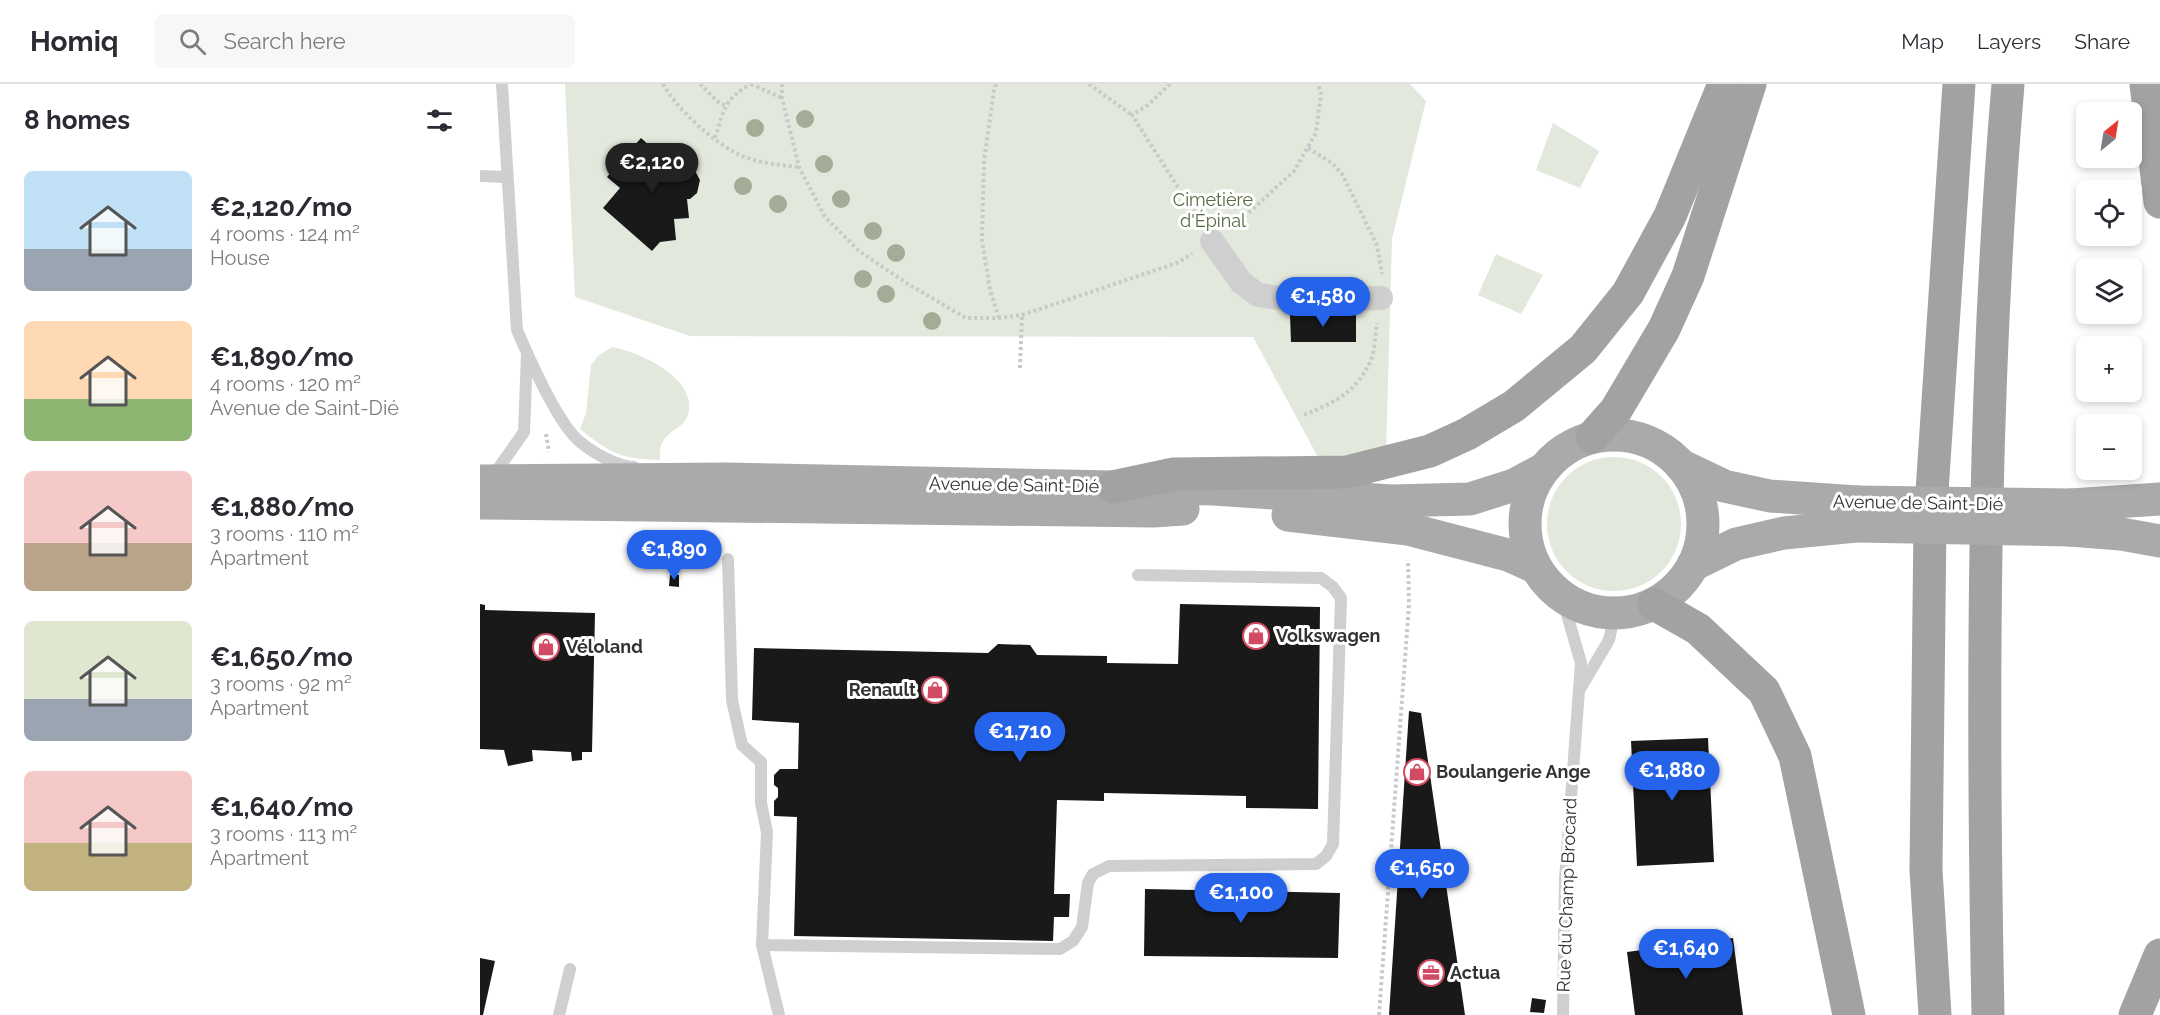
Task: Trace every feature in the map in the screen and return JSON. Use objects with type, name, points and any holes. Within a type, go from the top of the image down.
[{"type":"highway","points":[[1113,487],[1173,474],[1347,472],[1430,451],[1467,434],[1514,406],[1583,349],[1628,293],[1670,216],[1724,84]]},
{"type":"highway","points":[[1592,437],[1616,410],[1658,339],[1688,276],[1750,84]]},
{"type":"highway","points":[[1935,1015],[1926,870],[1930,522],[1959,84]]},
{"type":"highway","points":[[1988,1015],[1984,699],[1987,495],[1999,217],[2008,84]]},
{"type":"highway","points":[[2146,84],[2160,202]]},
{"type":"highway","points":[[1654,604],[1698,629],[1733,660],[1764,691],[1775,712],[1795,756],[1849,1015]]},
{"type":"highway","points":[[2135,1015],[2160,955]]},
{"type":"main road","points":[[1616,434],[1641,439],[1663,450],[1682,466],[1696,489],[1703,514],[1702,540],[1693,565],[1683,581],[1670,594],[1654,604],[1631,612],[1607,613],[1584,608],[1562,597],[1547,583],[1535,567],[1527,548],[1524,528],[1526,507],[1532,488],[1542,470],[1564,449],[1592,437],[1616,434]]},
{"type":"main road","name":"Avenue de Saint-Dié","points":[[1682,466],[1724,486],[1857,514],[2070,518],[2121,534],[2160,541]]},
{"type":"main road","name":"Avenue de Saint-Dié","points":[[483,488],[724,479],[1215,489],[1391,501],[1470,499],[1514,485],[1542,470]]},
{"type":"main road","name":"Avenue de Saint-Dié","points":[[483,488],[1153,511],[1220,506],[1407,529],[1508,555],[1535,567]]},
{"type":"main road","name":"Avenue de Saint-Dié","points":[[2070,518],[2099,505],[2160,499]]},
{"type":"main road","name":"Avenue de Saint-Dié","points":[[1693,565],[1736,544],[1857,514]]},
{"type":"street","points":[[1212,241],[1241,282],[1258,295],[1296,300],[1381,298]]},
{"type":"lane","points":[[502,84],[517,330],[526,352],[565,425],[579,441],[603,457],[628,467],[684,470],[724,479]]},
{"type":"lane","points":[[480,176],[506,177]]},
{"type":"lane","points":[[483,488],[524,432],[526,352]]},
{"type":"lane","points":[[728,559],[732,699],[742,745],[761,762],[761,803],[767,832],[762,945],[779,1015]]},
{"type":"lane","points":[[762,945],[1060,950],[1073,941],[1082,927],[1088,883],[1093,874],[1109,866],[1316,864],[1326,855],[1333,844],[1341,598],[1333,587],[1321,578],[1138,575]]},
{"type":"lane","name":"Rue du Champ Brocard","points":[[1562,597],[1581,663],[1565,879],[1563,1015]]},
{"type":"lane","points":[[1578,692],[1609,640],[1615,613]]},
{"type":"lane","points":[[559,1015],[570,969]]},
{"type":"path","points":[[663,84],[669,95],[695,123],[737,154],[770,164],[799,167]]},
{"type":"path","points":[[700,84],[717,101],[726,106]]},
{"type":"path","points":[[715,138],[726,106],[736,92],[751,84],[782,98]]},
{"type":"path","points":[[782,84],[782,98],[799,167],[825,217],[859,251],[908,284],[966,318],[1022,315],[1177,263],[1212,241],[1234,226],[1294,171],[1316,133],[1321,94],[1318,84]]},
{"type":"path","points":[[996,84],[984,161],[982,240],[990,290],[999,318]]},
{"type":"path","points":[[1089,84],[1132,115],[1212,241]]},
{"type":"path","points":[[1132,115],[1148,105],[1170,84]]},
{"type":"path","points":[[1020,368],[1022,315]]},
{"type":"path","points":[[1379,1015],[1408,604],[1407,529]]},
{"type":"green space","name":"Cimetière d'Épinal","points":[[565,84],[1410,84],[1426,101],[1392,239],[1386,452],[1319,459],[1253,337],[690,336],[575,297]]},
{"type":"green space","points":[[1553,123],[1599,151],[1580,188],[1536,170]]},
{"type":"green space","points":[[1496,254],[1543,275],[1521,314],[1478,295]]},
{"type":"green space","points":[[612,347],[637,355],[665,369],[685,390],[689,402],[688,415],[685,421],[662,442],[660,460],[635,458],[616,453],[580,429],[586,413],[591,365],[598,356]]},
{"type":"green space","points":[[1614,457],[1639,463],[1661,477],[1675,499],[1681,524],[1675,549],[1661,571],[1639,585],[1614,591],[1589,585],[1567,571],[1553,549],[1547,524],[1553,499],[1567,477],[1589,463]]},
{"type":"building","points":[[641,138],[669,163],[677,154],[694,169],[700,180],[697,193],[687,199],[689,218],[674,219],[676,240],[660,242],[652,251],[603,208],[620,188],[607,177]]},
{"type":"building","points":[[1290,315],[1356,315],[1356,342],[1291,342]]},
{"type":"building","points":[[670,575],[679,575],[679,587],[669,586]]},
{"type":"building","points":[[480,604],[485,605],[485,610],[595,613],[592,752],[582,752],[582,760],[572,761],[571,752],[532,750],[533,761],[508,766],[504,750],[480,749]]},
{"type":"building","points":[[1180,604],[1320,607],[1318,809],[1246,808],[1246,796],[1104,793],[1104,801],[1057,800],[1054,894],[1070,894],[1069,917],[1054,917],[1053,941],[794,936],[797,817],[774,816],[774,801],[778,797],[778,788],[774,785],[774,775],[780,769],[798,769],[799,723],[752,720],[754,648],[988,653],[998,644],[1030,645],[1037,655],[1107,656],[1107,663],[1178,664]]},
{"type":"building","points":[[1409,711],[1421,713],[1465,1015],[1389,1015]]},
{"type":"building","points":[[1708,738],[1714,862],[1637,866],[1631,741]]},
{"type":"building","points":[[1145,889],[1340,893],[1338,958],[1144,956]]},
{"type":"building","points":[[1733,938],[1743,1015],[1635,1015],[1627,952]]},
{"type":"building","points":[[480,958],[495,961],[483,1015],[480,1015]]},
{"type":"building","points":[[1532,998],[1546,1000],[1544,1013],[1530,1012]]},
{"type":"place","name":"Volkswagen","points":[[1256,636]]},
{"type":"place","name":"Véloland","points":[[546,647]]},
{"type":"place","name":"Renault","points":[[935,690]]},
{"type":"place","name":"Boulangerie Ange","points":[[1417,772]]},
{"type":"place","name":"Actua","points":[[1431,973]]}]
